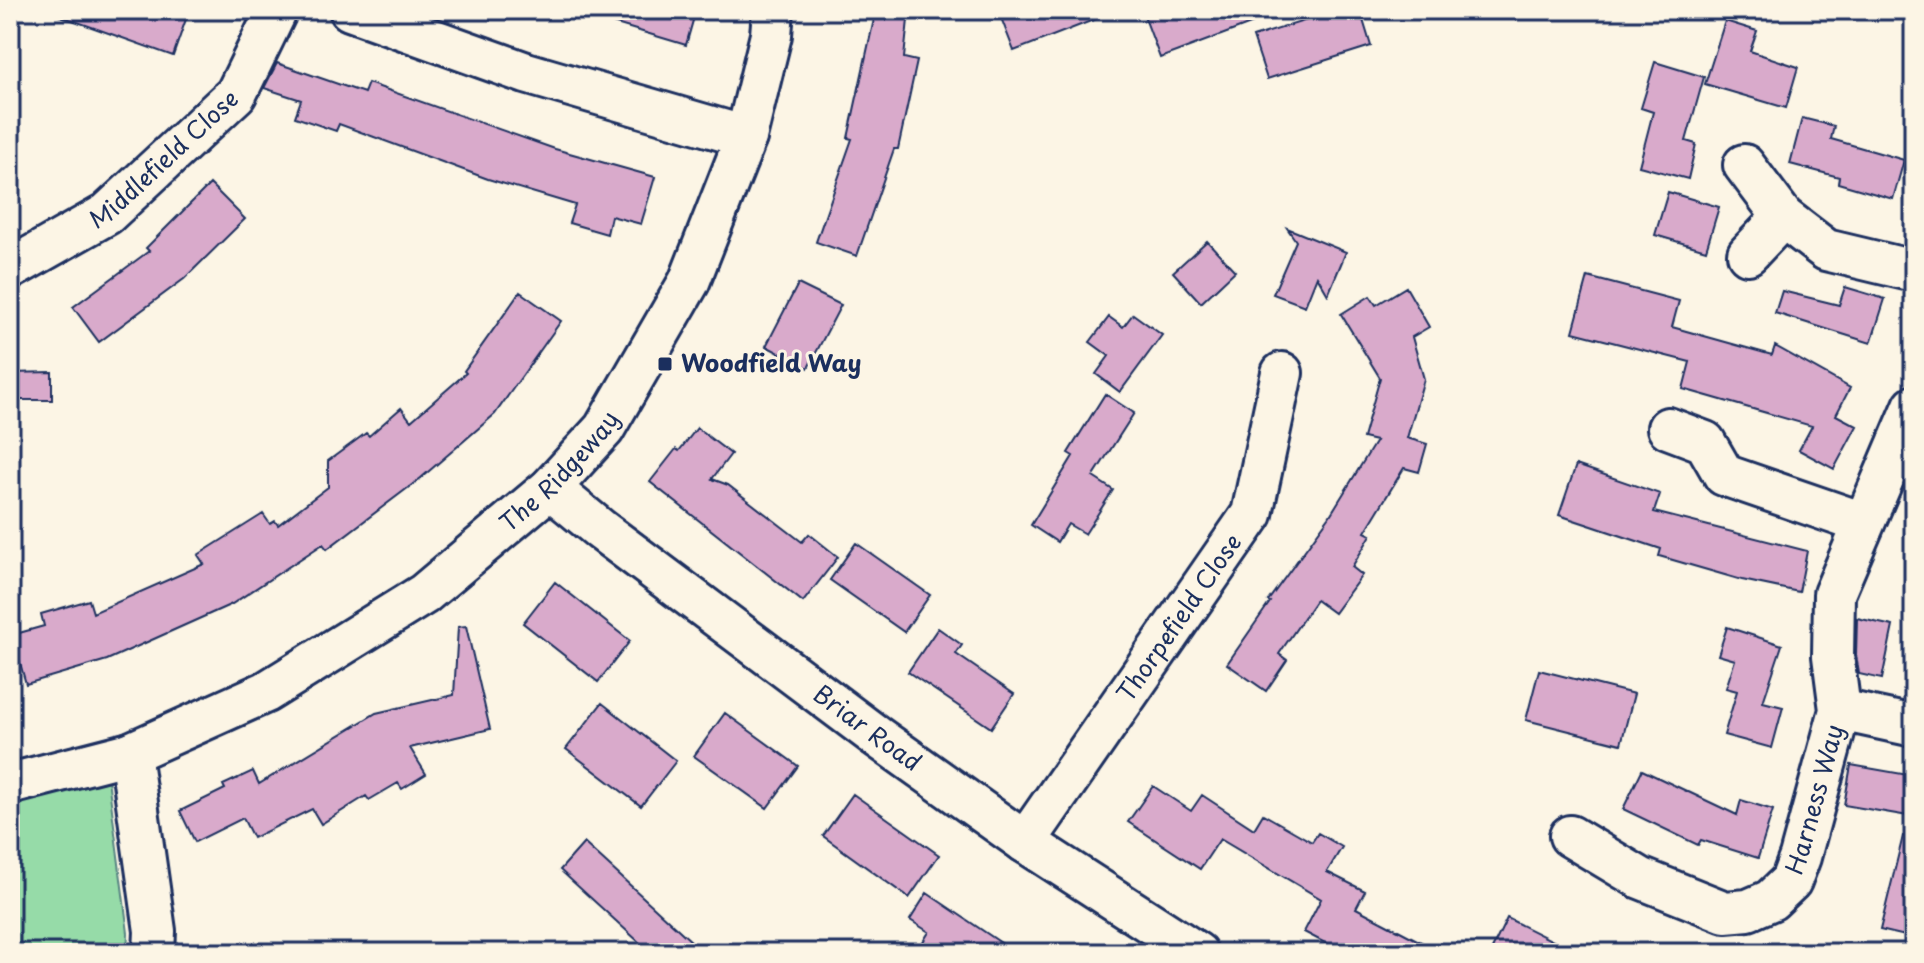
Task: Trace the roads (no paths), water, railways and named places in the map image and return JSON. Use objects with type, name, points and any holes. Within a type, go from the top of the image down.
[{"type":"street","name":"Middlefield Close","points":[[10,269],[107,214],[236,94],[277,10]]},
{"type":"street","points":[[350,10],[526,73],[746,137]]},
{"type":"street","name":"The Ridgeway","points":[[10,784],[130,753],[266,692],[424,594],[550,488],[604,429],[689,282],[746,137],[771,35],[773,10]]},
{"type":"street","points":[[1744,165],[1783,217],[1826,250],[1914,271]]},
{"type":"street","points":[[1748,254],[1783,217]]},
{"type":"street","name":"Thorpefield Close","points":[[1025,842],[1252,514],[1282,373]]},
{"type":"street","name":"Harness Way","points":[[1570,836],[1640,878],[1725,912],[1748,910],[1771,900],[1791,881],[1840,710],[1833,656],[1834,594],[1914,406]]},
{"type":"street","points":[[1668,428],[1705,442],[1724,475],[1863,523]]},
{"type":"street","name":"Briar Road","points":[[550,488],[801,680],[1025,842],[1197,953]]},
{"type":"street","name":"Harness Way","points":[[1840,710],[1914,726]]},
{"type":"street","points":[[130,753],[155,931],[154,953]]},
{"type":"place","name":"Woodfield Way","points":[[665,364]]}]
